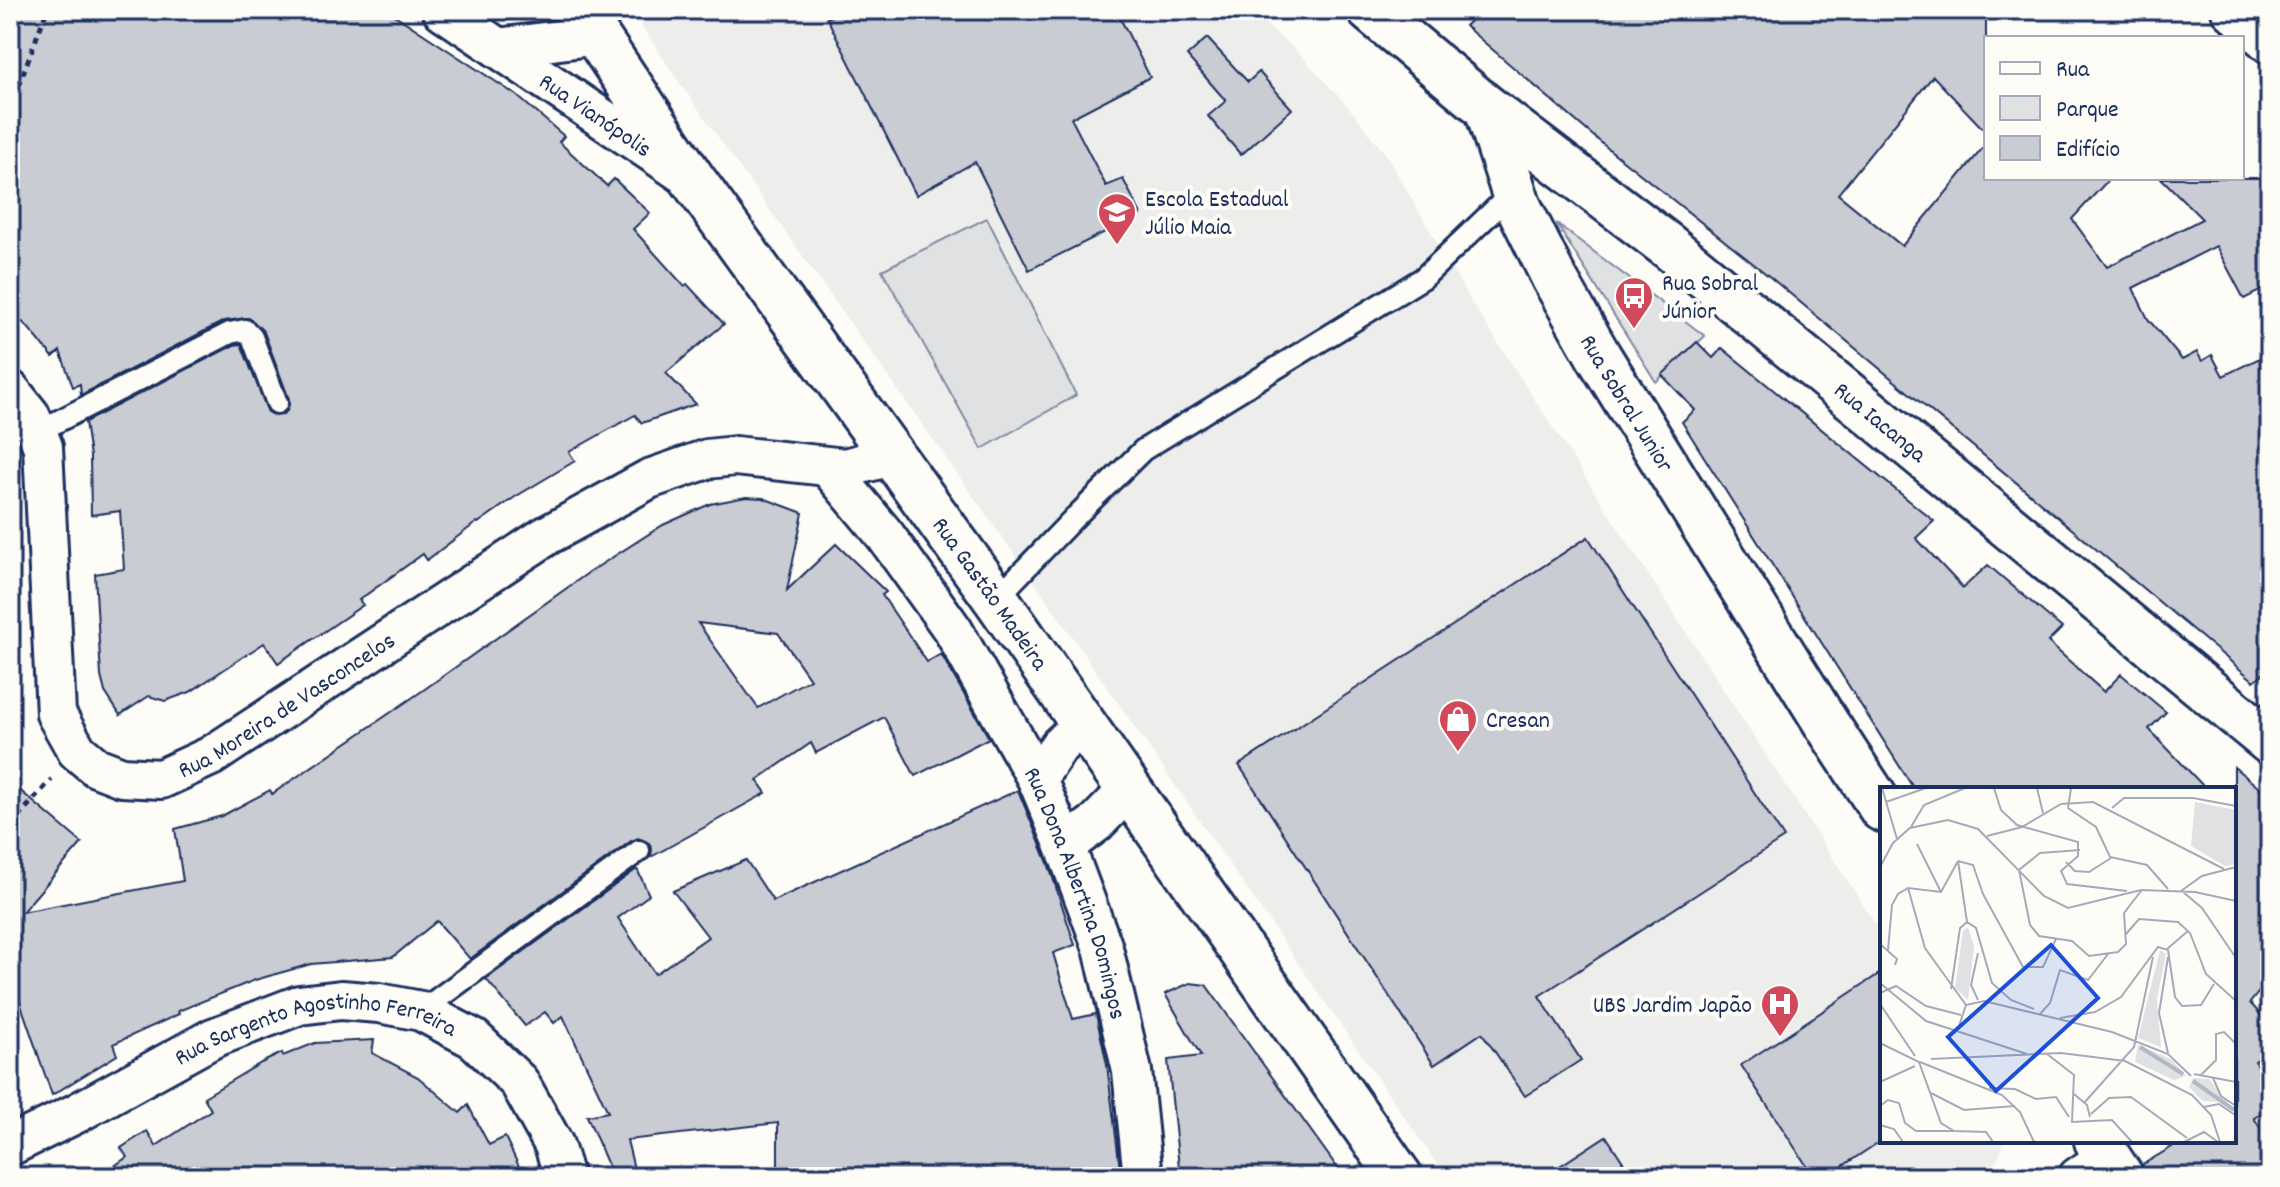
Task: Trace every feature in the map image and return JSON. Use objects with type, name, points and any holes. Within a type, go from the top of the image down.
[{"type":"street","name":"Rua Vianópolis","points":[[442,10],[693,180]]},
{"type":"street","points":[[1370,10],[1487,108]]},
{"type":"street","points":[[2231,10],[2270,44]]},
{"type":"street","name":"Rua Vianópolis","points":[[498,48],[588,23]]},
{"type":"street","name":"Rua Gastão Madeira","points":[[588,23],[693,180],[1084,723],[1400,1177]]},
{"type":"street","name":"Rua Sobral Junior","points":[[1487,108],[1518,205],[1554,278],[1599,357],[1880,806]]},
{"type":"street","name":"Rua Iacanga","points":[[1487,108],[1668,246],[2270,742]]},
{"type":"street","name":"Rua Moreira de Vasconcelos","points":[[10,390],[30,415],[43,447],[56,714],[77,751],[96,767],[122,777],[161,779],[211,756],[546,536],[649,479],[707,459],[735,456],[845,468],[891,456]]},
{"type":"street","name":"Rua Dona Albertina Domingos","points":[[829,468],[885,535],[953,630],[1037,779],[1103,948],[1132,1071],[1143,1177]]},
{"type":"street","points":[[1037,779],[1059,746],[1084,723]]},
{"type":"street","points":[[1065,846],[1096,823],[1130,788]]},
{"type":"street","name":"Rua Sargento Agostinho Ferreira","points":[[10,1146],[213,1038],[299,1005],[341,1000],[421,1011],[474,1039],[519,1082],[554,1145],[564,1177]]},
{"type":"lane","points":[[996,599],[1143,450],[1423,278],[1514,191]]},
{"type":"lane","points":[[37,432],[239,330],[245,330],[252,337],[277,403]]},
{"type":"lane","points":[[421,1011],[639,851]]},
{"type":"path","points":[[10,108],[47,10]]},
{"type":"path","points":[[10,826],[77,751]]},
{"type":"shaded area","points":[[631,10],[1250,10],[1298,52],[1351,110],[1387,156],[1472,303],[1880,931],[1880,1143],[2003,1143],[1988,1177],[1446,1177],[1042,593]]},
{"type":"green space","points":[[987,218],[1076,395],[982,449],[882,270]]},
{"type":"green space","points":[[1556,223],[1705,336],[1656,382]]},
{"type":"building","points":[[10,10],[387,10],[516,95],[564,136],[559,142],[607,186],[614,179],[650,213],[633,229],[684,286],[687,284],[724,324],[666,373],[696,404],[642,423],[635,415],[569,452],[575,461],[477,522],[427,560],[423,554],[359,600],[363,605],[278,663],[264,643],[190,692],[165,701],[149,696],[120,715],[105,692],[101,676],[95,574],[124,569],[120,511],[91,515],[90,456],[85,422],[241,344],[268,412],[282,415],[287,411],[289,399],[264,332],[249,318],[224,321],[81,395],[80,384],[73,387],[60,351],[53,357],[26,325],[10,313]]},
{"type":"building","points":[[843,10],[1116,10],[1150,77],[1071,118],[1106,186],[1123,179],[1141,214],[1029,270],[975,162],[916,195],[827,18]]},
{"type":"building","points":[[1481,10],[1986,10],[1984,130],[1933,76],[1838,194],[1902,246],[1984,146],[1984,180],[2108,180],[2072,219],[2107,267],[2202,219],[2163,180],[2270,178],[2270,286],[2244,299],[2216,246],[2133,288],[2148,319],[2182,360],[2197,352],[2202,361],[2212,355],[2223,376],[2270,353],[2270,668],[2254,681],[1770,277],[1605,146],[1465,26]]},
{"type":"building","points":[[1207,38],[1248,82],[1259,72],[1292,109],[1241,155],[1208,116],[1226,101],[1187,56]]},
{"type":"building","points":[[1697,342],[1713,358],[1722,348],[1934,521],[1916,538],[1963,588],[1988,565],[2062,628],[2048,642],[2104,692],[2121,674],[2166,712],[2149,729],[2204,787],[1913,787],[1682,422],[1695,410],[1662,375]]},
{"type":"building","points":[[746,497],[763,498],[803,513],[787,590],[836,544],[886,592],[882,595],[927,662],[941,654],[989,738],[915,776],[884,717],[816,753],[811,743],[757,780],[766,793],[651,857],[649,843],[638,838],[631,841],[470,959],[437,921],[393,957],[311,964],[255,980],[178,1011],[179,1014],[113,1044],[117,1055],[52,1095],[10,973],[10,782],[82,843],[22,912],[183,881],[175,829],[222,816],[270,790],[272,794],[588,573],[663,525],[710,504]],"holes":[[[698,623],[778,633],[810,679],[758,708]]]},
{"type":"building","points":[[1588,537],[1784,838],[1539,996],[1581,1060],[1525,1096],[1482,1033],[1434,1065],[1239,765]]},
{"type":"building","points":[[2234,767],[2270,797],[2270,978],[2250,1003],[2270,1025],[2270,1051],[2255,1061],[2270,1084],[2270,1108],[2254,1118],[2270,1143],[2270,1177],[2146,1177],[2142,1165],[2179,1143],[2236,1143]]},
{"type":"building","points":[[1018,790],[1048,863],[1075,945],[1053,953],[1073,1019],[1096,1014],[1107,1065],[1121,1177],[778,1177],[778,1123],[627,1140],[636,1177],[613,1177],[587,1116],[608,1112],[563,1016],[554,1023],[545,1012],[525,1026],[486,979],[637,869],[649,895],[618,918],[655,974],[708,937],[673,891],[746,860],[773,901]]},
{"type":"building","points":[[1880,973],[1880,1141],[1826,1177],[1814,1177],[1741,1065]]},
{"type":"building","points":[[1190,983],[1206,985],[1344,1177],[1180,1177],[1168,1060],[1201,1056],[1165,994]]},
{"type":"building","points":[[374,1040],[372,1053],[418,1077],[460,1113],[468,1105],[489,1145],[505,1137],[524,1177],[99,1177],[127,1157],[121,1148],[147,1131],[156,1146],[211,1110],[204,1097],[261,1063],[315,1043]]},
{"type":"building","points":[[1606,1136],[1633,1177],[1543,1177]]},
{"type":"place","name":"Escola Estadual Júlio Maia","points":[[1117,246]]},
{"type":"place","name":"Rua Sobral Júnior","points":[[1634,330]]},
{"type":"place","name":"Cresan","points":[[1458,753]]},
{"type":"place","name":"UBS Jardim Japão","points":[[1780,1038]]}]
